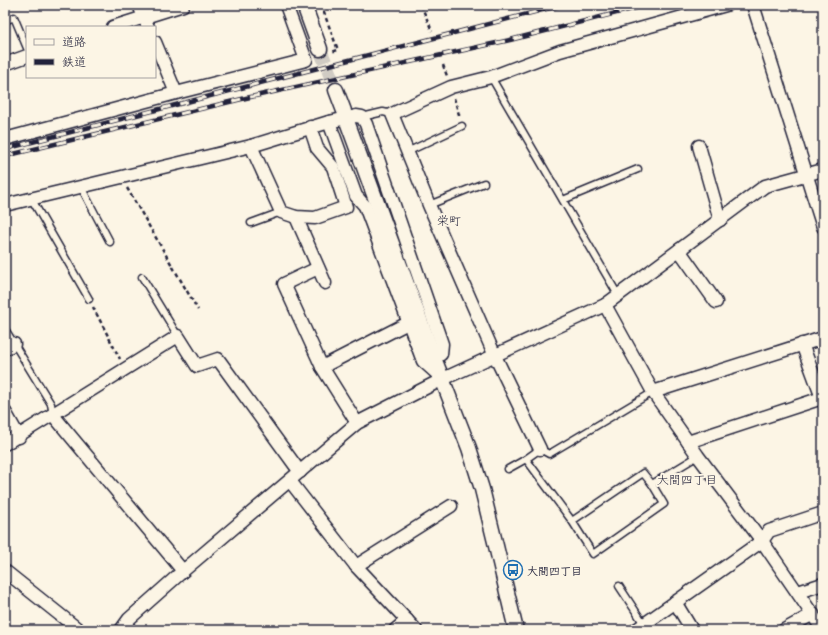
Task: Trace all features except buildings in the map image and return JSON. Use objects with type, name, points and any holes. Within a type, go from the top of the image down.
[{"type":"street","points":[[139,5],[146,22]]},
{"type":"street","points":[[120,26],[146,22],[183,5]]},
{"type":"street","points":[[5,139],[306,60],[286,5]]},
{"type":"street","points":[[304,5],[320,49]]},
{"type":"street","points":[[540,449],[495,356],[429,205],[392,114],[451,87],[491,77],[560,52],[726,5]]},
{"type":"street","points":[[753,5],[823,227]]},
{"type":"street","points":[[156,44],[176,93]]},
{"type":"street","points":[[5,64],[26,56]]},
{"type":"street","points":[[336,90],[434,358],[469,448],[482,489],[516,630]]},
{"type":"street","points":[[5,205],[251,146],[329,122],[356,116],[362,117],[366,124],[442,344],[441,354],[434,358]]},
{"type":"street","points":[[329,122],[356,196],[365,206],[423,361],[443,379]]},
{"type":"street","points":[[251,146],[281,212],[296,217],[315,218],[346,207],[333,167],[317,148],[310,127]]},
{"type":"street","points":[[699,146],[720,220]]},
{"type":"street","points":[[121,630],[129,619],[183,571],[357,423],[443,379],[604,305],[765,186],[823,170]]},
{"type":"street","points":[[296,217],[325,283]]},
{"type":"street","points":[[679,250],[716,302]]},
{"type":"street","points":[[318,268],[284,284],[322,367],[357,423]]},
{"type":"street","points":[[604,305],[653,392],[698,456],[762,540],[823,630]]},
{"type":"street","points":[[322,367],[408,323]]},
{"type":"street","points":[[5,444],[178,336],[197,366],[218,360],[300,472]]},
{"type":"street","points":[[653,392],[823,338]]},
{"type":"street","points":[[688,442],[822,398],[802,344]]},
{"type":"street","points":[[5,412],[19,436]]},
{"type":"street","points":[[53,415],[183,571]]},
{"type":"street","points":[[290,481],[356,566],[416,630]]},
{"type":"street","points":[[356,566],[451,506]]},
{"type":"street","points":[[640,627],[762,540],[769,531],[823,513]]},
{"type":"street","points":[[5,571],[79,630]]},
{"type":"street","points":[[798,592],[823,584]]},
{"type":"street","points":[[675,602],[692,630]]},
{"type":"street","points":[[784,630],[813,614]]},
{"type":"street","points":[[395,630],[407,620]]},
{"type":"lane","points":[[5,21],[14,16],[26,46]]},
{"type":"lane","points":[[491,77],[618,295]]},
{"type":"lane","points":[[362,117],[383,112],[392,114]]},
{"type":"lane","points":[[407,152],[462,126]]},
{"type":"lane","points":[[563,200],[638,169]]},
{"type":"lane","points":[[429,205],[484,183]]},
{"type":"lane","points":[[81,187],[110,242]]},
{"type":"lane","points":[[31,198],[89,299]]},
{"type":"lane","points":[[251,222],[281,212]]},
{"type":"lane","points":[[142,276],[178,336]]},
{"type":"lane","points":[[5,329],[10,346],[51,404],[53,415]]},
{"type":"lane","points":[[508,469],[540,449],[549,454],[653,392]]},
{"type":"lane","points":[[652,484],[698,456]]},
{"type":"lane","points":[[526,459],[572,521],[593,554],[664,504],[652,484],[643,473],[572,521]]},
{"type":"lane","points":[[619,586],[640,627]]},
{"type":"path","points":[[421,5],[432,31]]},
{"type":"path","points":[[121,177],[198,310]]},
{"type":"path","points":[[89,299],[125,369]]},
{"type":"tunnel","points":[[320,49],[336,90]]},
{"type":"railway","points":[[5,149],[562,5]]},
{"type":"railway","points":[[5,156],[246,98],[510,40],[648,5]]},
{"type":"place","name":"大間四丁目","points":[[513,570]]},
{"type":"district","name":"栄町","points":[[449,220]]},
{"type":"district","name":"大間四丁目","points":[[687,479]]}]
